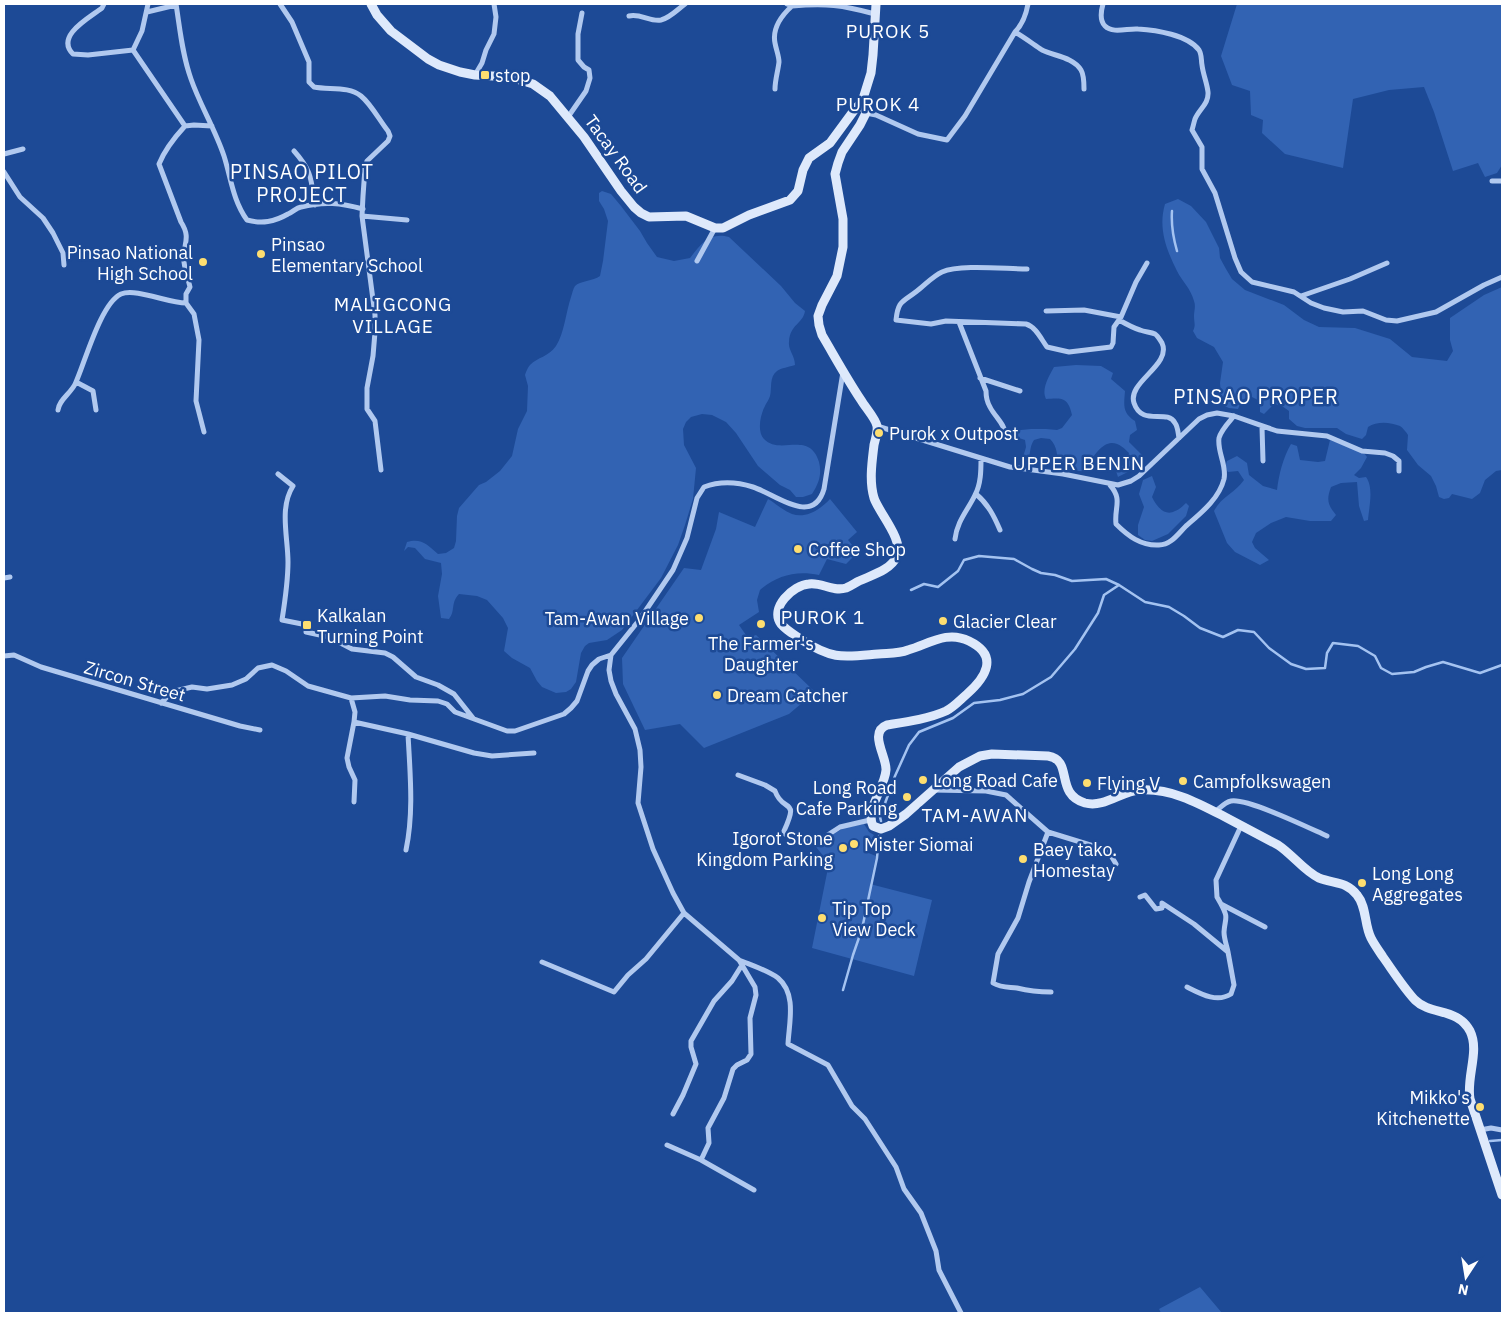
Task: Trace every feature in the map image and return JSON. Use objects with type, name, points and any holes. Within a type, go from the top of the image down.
[{"type":"main road","name":"Tacay Road","points":[[371,4],[377,15],[391,31],[428,59],[446,68],[460,72],[510,77],[533,84],[550,96],[584,137],[621,191],[641,213],[649,216],[686,216],[715,228]]},
{"type":"main road","points":[[715,228],[723,228],[790,200],[798,191],[803,170],[809,158],[830,143],[862,102],[871,73],[876,4]]},
{"type":"main road","points":[[862,102],[866,112],[842,152],[835,174],[843,219],[843,247],[837,276],[818,316],[822,335],[877,426],[872,464],[872,487],[875,502],[896,539],[898,555],[886,568],[847,588],[833,588],[810,584],[799,587],[788,594],[780,605],[778,611],[779,619],[786,629],[813,647],[836,656],[847,657],[901,652],[938,638],[953,636],[970,641],[979,648],[986,657],[987,664],[984,675],[977,685],[958,703],[945,711],[919,719],[887,725],[881,729],[879,742],[886,770],[870,820],[874,827],[889,826],[959,767],[980,756],[992,754],[1048,756],[1057,758],[1062,764],[1065,782],[1071,795],[1085,803],[1101,803],[1130,792],[1153,790],[1189,799],[1288,852],[1316,877],[1346,885],[1353,890],[1362,903],[1372,940],[1414,999],[1423,1005],[1453,1015],[1465,1023],[1469,1029],[1473,1042],[1469,1092],[1502,1196]]},
{"type":"street","points":[[104,4],[102,8],[70,34],[67,40],[69,50],[73,54],[80,55],[133,50]]},
{"type":"street","points":[[133,50],[142,31],[148,4]]},
{"type":"street","points":[[147,12],[176,4],[186,63],[198,98],[224,156],[232,189],[241,212],[247,220],[257,223],[271,222],[299,207],[315,205],[338,203],[363,209]]},
{"type":"street","points":[[280,4],[292,22],[309,62],[309,82],[314,87],[332,88],[361,96],[390,136],[388,141],[367,160],[362,216],[375,314],[373,356],[367,388],[366,409],[375,421],[381,470]]},
{"type":"street","points":[[475,74],[482,63],[494,34],[496,17],[494,4]]},
{"type":"street","points":[[629,16],[634,15],[654,20],[663,19],[685,4]]},
{"type":"street","points":[[775,89],[775,77],[779,61],[773,34],[774,29],[789,5],[830,4],[875,14]]},
{"type":"street","points":[[866,112],[918,134],[947,140],[965,116],[1023,21],[1028,4]]},
{"type":"street","points":[[1103,4],[1101,14],[1104,26],[1114,30],[1139,29],[1174,35],[1187,40],[1201,54],[1202,68],[1208,92],[1207,102],[1195,118],[1192,130],[1202,147],[1202,169],[1215,193],[1235,258],[1241,272],[1252,282],[1289,290],[1310,303],[1324,308],[1343,312],[1363,312],[1386,320],[1397,321],[1436,312],[1502,277]]},
{"type":"street","points":[[568,117],[586,91],[590,78],[589,70],[578,60],[578,34],[582,14]]},
{"type":"street","points":[[1015,32],[1044,50],[1075,64],[1081,70],[1084,90]]},
{"type":"street","points":[[133,50],[185,126]]},
{"type":"street","points":[[204,432],[196,401],[200,340],[194,314],[186,303],[186,294],[190,287],[184,261],[186,229],[181,222],[159,164],[173,139],[185,126],[212,126]]},
{"type":"street","points":[[4,154],[23,149]]},
{"type":"street","points":[[294,151],[304,163],[310,175],[315,205]]},
{"type":"street","points":[[4,172],[20,197],[43,218],[53,233],[63,253],[64,264]]},
{"type":"street","points":[[1492,181],[1502,181]]},
{"type":"street","points":[[362,216],[407,220]]},
{"type":"street","points":[[697,262],[715,228]]},
{"type":"street","points":[[1027,269],[962,268],[944,271],[903,300],[899,305],[896,320],[931,324],[946,320],[1026,324],[1030,325],[1047,347],[1069,352],[1111,347],[1114,328],[1147,263]]},
{"type":"street","points":[[1301,296],[1350,279],[1386,263]]},
{"type":"street","points":[[58,410],[59,405],[68,396],[76,382],[89,346],[111,302],[121,294],[138,294],[176,303],[186,303]]},
{"type":"street","points":[[1046,311],[1084,310],[1120,319],[1134,328],[1154,334],[1162,344],[1164,353],[1138,387],[1134,394],[1134,403],[1138,412],[1146,416],[1172,419],[1176,423],[1179,438]]},
{"type":"street","points":[[959,322],[986,391],[986,399],[1003,425],[1006,436]]},
{"type":"street","points":[[161,703],[175,691],[192,688],[207,690],[232,685],[246,679],[258,668],[272,666],[286,671],[308,686],[351,698],[385,696],[410,700],[438,701],[447,704],[455,712],[507,731],[515,731],[564,714],[577,701],[592,665],[599,659],[610,655],[640,618],[673,570],[687,538],[697,498],[704,487],[720,482],[733,483],[753,487],[795,506],[810,506],[818,502],[824,489],[843,371]]},
{"type":"street","points":[[980,378],[1020,391]]},
{"type":"street","points":[[76,382],[93,391],[96,410]]},
{"type":"street","points":[[877,426],[1010,467],[1063,474],[1118,485],[1139,476],[1199,419],[1217,413],[1234,416],[1277,431],[1327,436],[1362,451],[1385,453],[1399,461],[1398,471]]},
{"type":"street","points":[[1110,484],[1116,491],[1117,496],[1116,524],[1128,535],[1143,544],[1159,545],[1168,543],[1206,508],[1222,485],[1225,472],[1219,438],[1234,416]]},
{"type":"street","points":[[1262,427],[1263,461]]},
{"type":"street","points":[[955,539],[960,522],[976,494],[980,477],[981,459]]},
{"type":"street","points":[[278,474],[293,486],[286,506],[287,591],[282,620],[307,626],[306,632],[329,637],[352,649],[384,653],[392,657],[416,677],[438,685],[454,694],[473,718]]},
{"type":"street","points":[[976,494],[990,508],[1000,530]]},
{"type":"street","points":[[4,578],[10,577]]},
{"type":"street","name":"Zircon Street","points":[[4,656],[14,655],[41,667],[240,726],[260,730]]},
{"type":"street","points":[[610,655],[611,681],[635,729],[640,750],[641,767],[638,803],[653,849],[684,914],[740,962],[755,987],[756,995],[750,1018],[751,1054],[747,1060],[733,1069],[724,1098],[708,1128],[709,1143],[701,1160]]},
{"type":"street","points":[[351,698],[355,712],[347,758],[355,780],[354,802]]},
{"type":"street","points":[[354,722],[492,756],[534,753]]},
{"type":"street","points":[[406,850],[409,838],[411,800],[408,734]]},
{"type":"street","points":[[738,774],[775,791],[777,798],[790,808],[792,812],[784,831],[785,834],[792,837],[807,840],[823,838],[840,827],[870,820]]},
{"type":"street","points":[[932,790],[986,790],[1006,795],[1048,832],[1100,848],[1110,854],[1116,864]]},
{"type":"street","points":[[1215,812],[1227,802],[1238,801],[1283,816],[1327,836]]},
{"type":"street","points":[[1187,987],[1214,998],[1221,999],[1231,994],[1234,984],[1224,931],[1227,920],[1217,897],[1216,880],[1241,826]]},
{"type":"street","points":[[1048,832],[1018,918],[998,954],[993,983],[1005,988],[1033,992],[1050,992]]},
{"type":"street","points":[[1140,897],[1145,895],[1156,909],[1162,908],[1162,903],[1194,924],[1228,952]]},
{"type":"street","points":[[1221,904],[1265,927]]},
{"type":"street","points":[[542,962],[614,992],[628,975],[646,959],[684,914]]},
{"type":"street","points":[[673,1114],[696,1064],[691,1041],[714,1001],[732,981],[740,962]]},
{"type":"street","points":[[740,962],[772,974],[784,985],[791,1005],[788,1044],[828,1065],[852,1106],[865,1119],[896,1167],[904,1188],[921,1213],[936,1251],[938,1270],[961,1313]]},
{"type":"street","points":[[1480,1130],[1491,1128],[1502,1130]]},
{"type":"street","points":[[666,1145],[701,1160],[754,1190]]},
{"type":"shaded area","points":[[1237,4],[1502,4],[1502,165],[1497,173],[1485,177],[1478,163],[1453,171],[1424,87],[1389,90],[1353,99],[1343,168],[1285,154],[1262,133],[1263,120],[1251,115],[1250,91],[1232,85],[1221,56]]},
{"type":"shaded area","points":[[602,191],[611,194],[621,206],[657,257],[674,261],[690,258],[706,240],[716,236],[729,237],[805,311],[802,319],[790,336],[789,345],[795,365],[774,373],[770,396],[763,410],[760,428],[764,439],[771,444],[808,447],[819,462],[820,474],[812,494],[796,497],[790,490],[780,485],[758,466],[736,433],[726,422],[712,415],[702,414],[691,417],[683,429],[684,445],[696,468],[693,499],[678,545],[661,578],[622,630],[607,640],[589,643],[585,646],[581,653],[576,682],[566,692],[556,693],[542,687],[530,668],[504,651],[508,628],[503,618],[487,600],[477,596],[459,594],[449,619],[441,618],[438,596],[442,574],[441,563],[425,559],[415,548],[408,547],[404,551],[407,542],[412,541],[424,543],[438,554],[446,553],[454,548],[459,508],[479,485],[500,471],[512,456],[518,429],[527,411],[528,386],[525,375],[527,370],[533,362],[556,346],[575,286],[600,276],[608,221],[599,201],[599,193]]},
{"type":"shaded area","points":[[1178,199],[1191,206],[1206,222],[1219,248],[1220,258],[1226,269],[1232,279],[1245,290],[1284,305],[1304,320],[1319,327],[1355,328],[1390,339],[1412,357],[1447,361],[1453,351],[1450,340],[1450,318],[1484,295],[1502,287],[1502,470],[1496,471],[1485,480],[1480,493],[1472,499],[1452,494],[1449,498],[1444,499],[1439,497],[1431,476],[1418,465],[1407,450],[1408,435],[1400,426],[1388,423],[1375,424],[1368,427],[1366,435],[1362,439],[1346,434],[1337,428],[1305,428],[1297,426],[1289,419],[1289,411],[1282,406],[1274,404],[1264,414],[1260,412],[1260,401],[1250,396],[1242,400],[1238,409],[1222,405],[1220,383],[1223,362],[1214,347],[1197,338],[1193,331],[1195,325],[1194,301],[1173,263],[1164,238],[1162,222],[1165,204]]},
{"type":"shaded area","points":[[1076,365],[1101,366],[1113,373],[1111,379],[1125,391],[1126,412],[1135,421],[1137,430],[1130,435],[1129,442],[1143,456],[1137,467],[1118,477],[1116,471],[1126,463],[1129,453],[1117,444],[1109,443],[1095,454],[1090,464],[1091,472],[1068,470],[1058,466],[1056,448],[1050,439],[1041,438],[1034,440],[1027,463],[1022,461],[1026,447],[1025,440],[1012,437],[1011,431],[1031,429],[1057,430],[1062,428],[1072,415],[1070,409],[1064,400],[1046,399],[1044,391],[1054,367]]},
{"type":"shaded area","points":[[1330,440],[1364,453],[1367,457],[1361,468],[1354,475],[1359,478],[1366,477],[1370,487],[1368,520],[1364,521],[1359,506],[1357,482],[1341,483],[1331,487],[1329,492],[1328,499],[1336,515],[1331,521],[1310,521],[1286,517],[1271,523],[1256,533],[1252,542],[1255,548],[1269,560],[1260,565],[1235,552],[1227,543],[1214,511],[1244,480],[1238,471],[1228,472],[1225,467],[1227,461],[1237,456],[1247,463],[1249,475],[1263,486],[1277,490],[1282,466],[1291,444],[1297,446],[1300,460],[1318,462],[1325,461]]},
{"type":"shaded area","points":[[1152,476],[1156,487],[1152,497],[1161,510],[1168,513],[1179,509],[1186,503],[1189,506],[1186,516],[1168,534],[1152,541],[1145,540],[1138,535],[1138,525],[1144,507],[1139,494],[1143,480]]},
{"type":"shaded area","name":"Tam-Awan Village","points":[[768,499],[792,514],[803,515],[813,512],[830,499],[857,532],[848,540],[858,552],[846,564],[827,559],[819,575],[803,573],[780,577],[760,590],[757,600],[759,612],[739,625],[748,638],[756,635],[815,692],[789,714],[704,748],[680,724],[645,730],[623,684],[622,658],[684,568],[701,570],[716,529],[719,512],[755,527]]},
{"type":"shaded area","points":[[864,824],[869,832],[874,835],[866,852],[876,856],[870,884],[932,900],[914,976],[812,948],[829,863],[812,842],[844,828]]},
{"type":"shaded area","points":[[1200,1287],[1222,1313],[1161,1313],[1159,1309]]},
{"type":"waterway","points":[[1172,211],[1177,251]]},
{"type":"waterway","points":[[911,590],[924,584],[938,587],[958,571],[964,560],[979,556],[1014,559],[1041,573],[1055,575],[1072,581],[1106,579],[1145,602],[1169,607],[1200,628],[1223,637],[1238,630],[1254,632],[1269,648],[1291,664],[1306,669],[1325,668],[1327,653],[1333,643],[1358,646],[1375,656],[1381,668],[1392,674],[1414,672],[1443,662],[1480,673],[1502,665]]},
{"type":"waterway","points":[[881,821],[880,817],[895,776],[909,745],[919,732],[953,718],[974,703],[1000,700],[1023,694],[1051,677],[1075,649],[1098,613],[1104,595],[1119,585]]},
{"type":"waterway","points":[[843,990],[862,929],[877,858],[879,836]]},
{"type":"waterway","points":[[1490,1141],[1502,1140]]},
{"type":"place","name":"stop","points":[[485,75]]},
{"type":"place","name":"Pinsao Elementary School","points":[[261,254]]},
{"type":"place","name":"Pinsao National High School","points":[[203,262]]},
{"type":"place","name":"Purok x Outpost","points":[[879,433]]},
{"type":"place","name":"Coffee Shop","points":[[798,549]]},
{"type":"place","name":"Tam-Awan Village","points":[[699,618]]},
{"type":"place","name":"Glacier Clear","points":[[943,621]]},
{"type":"place","name":"The Farmer's Daughter","points":[[761,624]]},
{"type":"place","name":"Kalkalan Turning Point","points":[[307,625]]},
{"type":"place","name":"Dream Catcher","points":[[717,695]]},
{"type":"place","name":"Long Road Cafe","points":[[923,780]]},
{"type":"place","name":"Campfolkswagen","points":[[1183,781]]},
{"type":"place","name":"Flying V","points":[[1087,783]]},
{"type":"place","name":"Long Road Cafe Parking","points":[[907,797]]},
{"type":"place","name":"Mister Siomai","points":[[854,844]]},
{"type":"place","name":"Igorot Stone Kingdom Parking","points":[[843,848]]},
{"type":"place","name":"Baey tako. Homestay","points":[[1023,859]]},
{"type":"place","name":"Long Long Aggregates","points":[[1362,883]]},
{"type":"place","name":"Tip Top View Deck","points":[[822,918]]},
{"type":"place","name":"Mikko's Kitchenette","points":[[1480,1107]]},
{"type":"district","name":"PUROK 5","points":[[888,31]]},
{"type":"district","name":"PUROK 4","points":[[878,104]]},
{"type":"district","name":"PINSAO PILOT PROJECT","points":[[302,182]]},
{"type":"district","name":"MALIGCONG VILLAGE","points":[[393,315]]},
{"type":"district","name":"PINSAO PROPER","points":[[1256,396]]},
{"type":"district","name":"UPPER BENIN","points":[[1079,463]]},
{"type":"district","name":"PUROK 1","points":[[823,617]]},
{"type":"district","name":"TAM-AWAN","points":[[975,815]]}]
